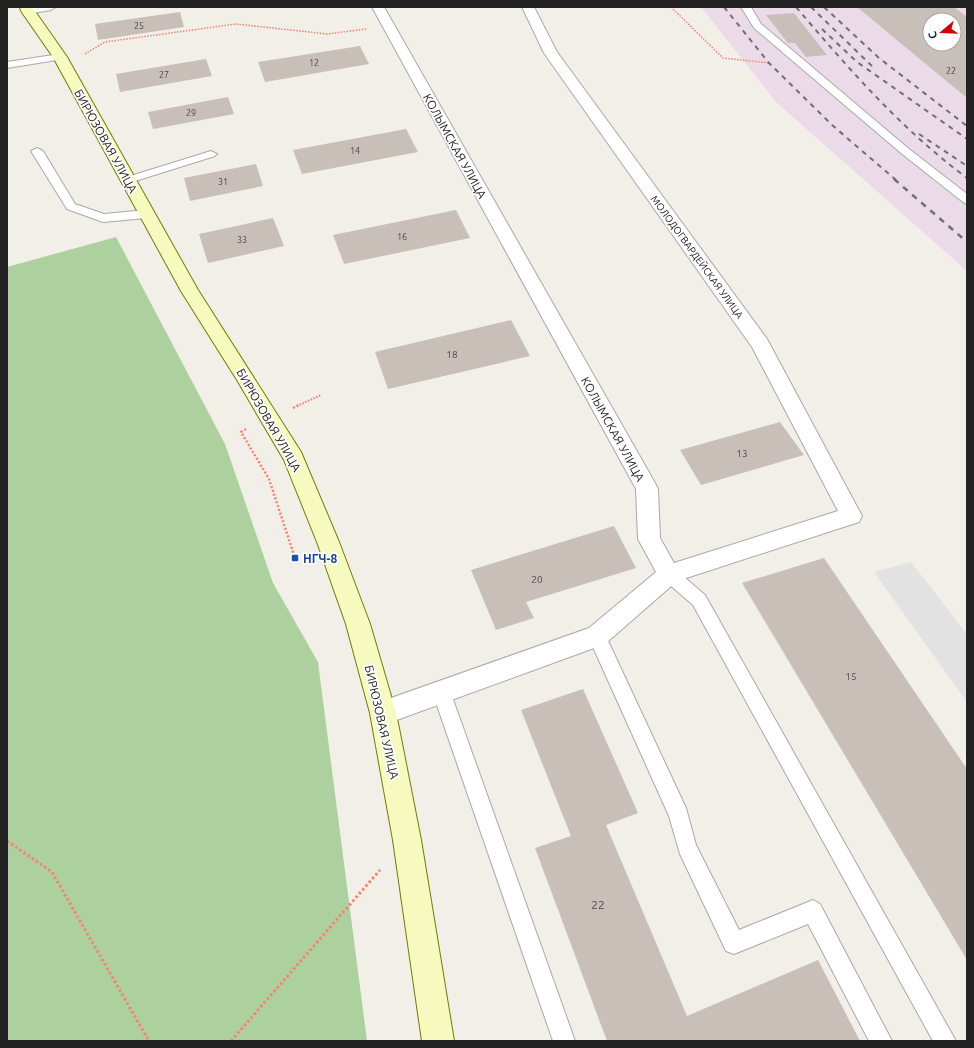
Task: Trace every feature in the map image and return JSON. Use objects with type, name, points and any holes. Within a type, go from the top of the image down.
[{"type":"main road","name":"БИРЮЗОВАЯ УЛИЦА","points":[[26,9],[70,57],[128,180],[146,214],[190,291],[294,458],[328,542],[358,624],[382,713],[407,840],[438,1041]]},
{"type":"street","name":"КОЛЫМСКАЯ УЛИЦА","points":[[378,7],[647,489],[649,539],[669,574]]},
{"type":"street","name":"МОЛОДОГВАРДЕЙСКАЯ УЛИЦА","points":[[528,7],[550,53],[760,344],[852,516],[669,574]]},
{"type":"street","points":[[382,713],[597,636],[669,574]]},
{"type":"lane","points":[[26,9],[51,7]]},
{"type":"lane","points":[[746,7],[757,26],[967,200]]},
{"type":"lane","points":[[7,65],[70,57]]},
{"type":"lane","points":[[37,151],[71,206],[103,218],[146,214]]},
{"type":"lane","points":[[128,180],[211,154]]},
{"type":"lane","points":[[669,574],[699,600],[945,1041]]},
{"type":"lane","points":[[597,636],[679,815],[687,847],[734,943],[813,911],[881,1041]]},
{"type":"lane","points":[[441,691],[564,1041]]},
{"type":"path","points":[[562,7],[590,7]]},
{"type":"path","points":[[671,7],[724,58],[769,63],[799,62]]},
{"type":"path","points":[[70,57],[105,42],[236,24],[327,34],[388,26]]},
{"type":"path","points":[[7,840],[52,872],[148,1041]]},
{"type":"path","points":[[231,1041],[407,840]]},
{"type":"shaded area","points":[[701,7],[967,7],[967,271],[776,102]]},
{"type":"shaded area","points":[[911,562],[967,634],[967,702],[874,572]]},
{"type":"green space","points":[[116,237],[225,444],[273,583],[318,662],[367,1041],[7,1041],[7,267]]},
{"type":"building","points":[[857,7],[954,7],[960,12],[922,12],[922,52],[962,52],[962,13],[967,17],[967,98]]},
{"type":"building","points":[[180,12],[184,27],[98,40],[95,24]]},
{"type":"building","points":[[794,13],[827,55],[806,57],[795,43],[788,43],[766,15]]},
{"type":"building","points":[[360,46],[369,64],[265,82],[258,62]]},
{"type":"building","points":[[206,59],[212,76],[120,92],[116,74]]},
{"type":"building","points":[[228,97],[234,114],[153,129],[148,112]]},
{"type":"building","points":[[406,129],[418,152],[302,174],[293,150]]},
{"type":"building","points":[[256,164],[263,186],[190,201],[184,178]]},
{"type":"building","points":[[456,210],[470,238],[344,264],[333,235]]},
{"type":"building","points":[[273,218],[284,246],[208,263],[199,234]]},
{"type":"building","points":[[511,320],[530,356],[388,389],[375,352]]},
{"type":"building","points":[[780,422],[804,455],[701,485],[680,450]]},
{"type":"building","points":[[614,526],[636,568],[526,602],[534,618],[496,630],[471,570]]},
{"type":"building","points":[[824,558],[967,769],[967,960],[742,583]]},
{"type":"building","points":[[583,689],[638,813],[606,825],[687,1016],[818,960],[860,1041],[607,1041],[535,848],[571,836],[521,710]]},
{"type":"railway","points":[[724,7],[769,63],[832,125],[896,180]]},
{"type":"railway","points":[[796,7],[856,75],[898,119],[967,178]]},
{"type":"railway","points":[[811,7],[875,69]]},
{"type":"railway","points":[[824,7],[879,58],[967,126]]},
{"type":"railway","points":[[822,29],[857,62],[967,139]]},
{"type":"railway","points":[[919,134],[967,166]]},
{"type":"railway","points":[[894,179],[967,242]]},
{"type":"place","name":"НГЧ-8","points":[[295,558]]}]
